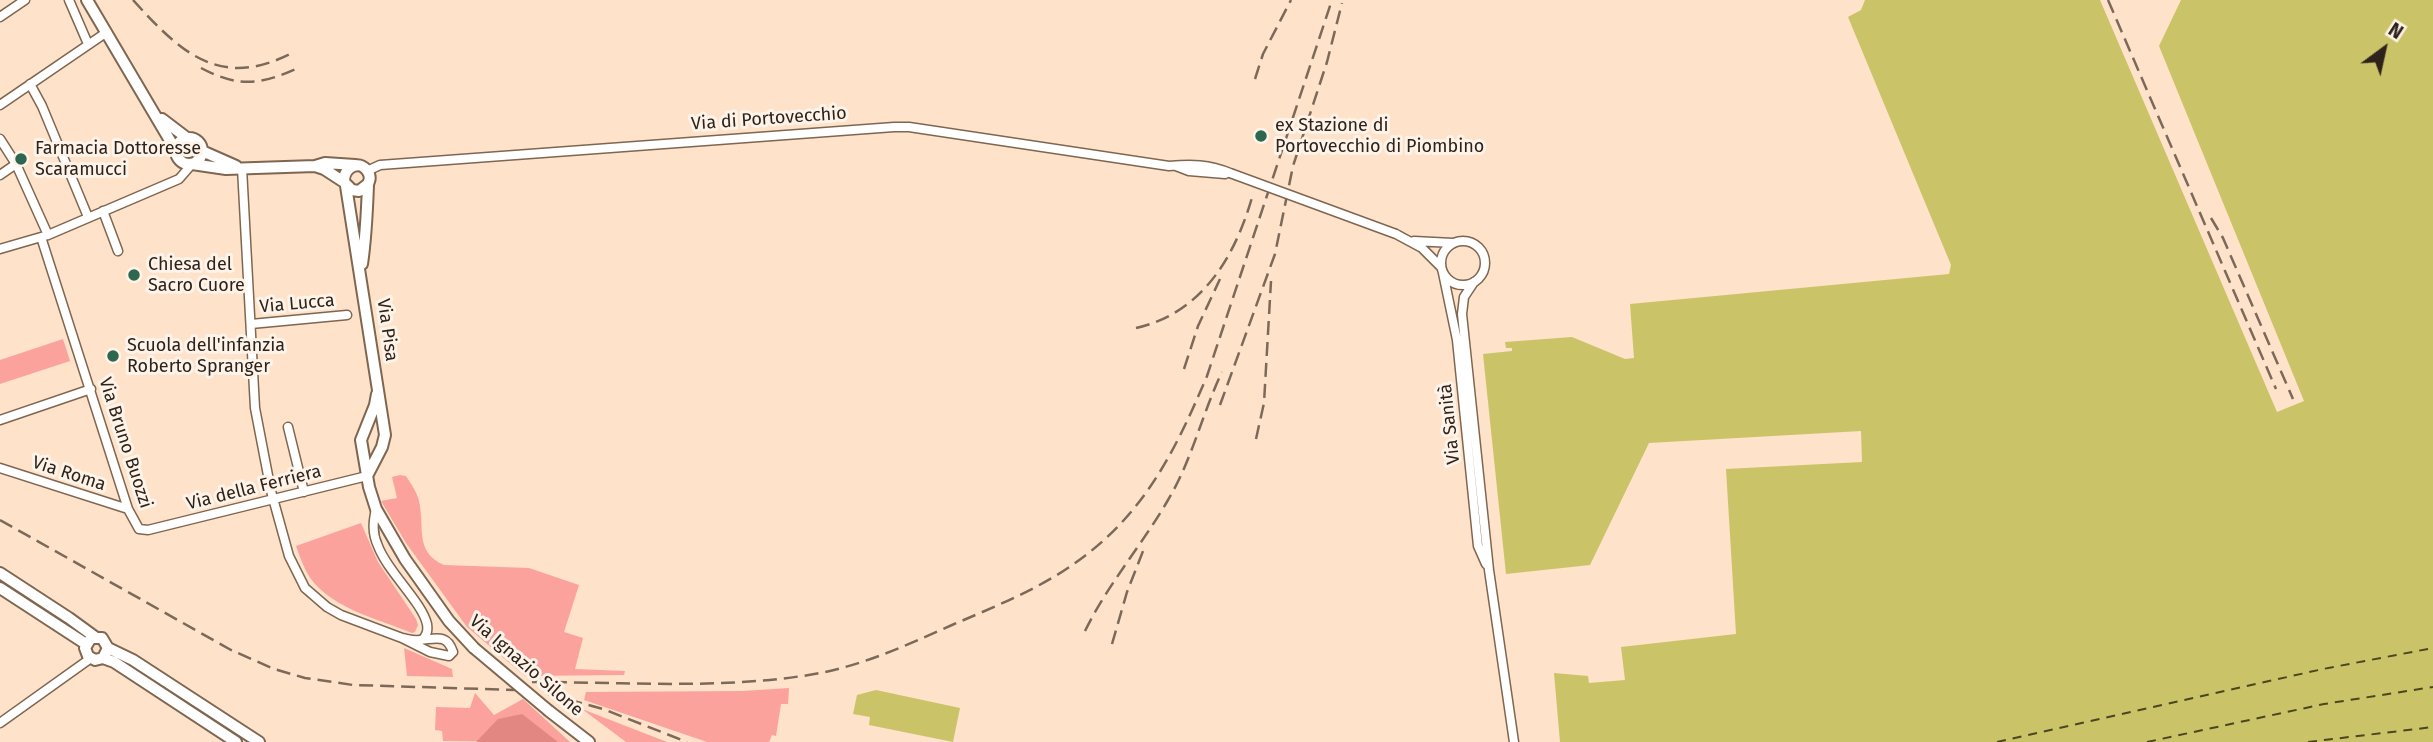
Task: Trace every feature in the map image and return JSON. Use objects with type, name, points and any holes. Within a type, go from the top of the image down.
[{"type":"main road","points":[[87,0],[180,161],[226,169],[315,166],[325,163],[355,165],[367,171],[368,184],[363,190],[356,191],[315,166]]},
{"type":"main road","points":[[150,107],[170,126],[187,138],[196,140],[202,151],[242,168]]},
{"type":"main road","points":[[175,149],[179,141],[187,138]]},
{"type":"main road","points":[[192,164],[199,160],[202,151]]},
{"type":"main road","points":[[345,184],[346,171],[355,165]]},
{"type":"main road","name":"Via Pisa","points":[[345,184],[384,429],[382,446],[367,476]]},
{"type":"main road","name":"Via Pisa","points":[[361,273],[368,225],[368,184]]},
{"type":"main road","name":"Via Pisa","points":[[367,476],[362,440],[378,391]]},
{"type":"main road","points":[[367,426],[376,425],[384,429]]},
{"type":"main road","name":"Via Ignazio Silone","points":[[367,476],[376,509],[412,569],[449,621],[474,648],[584,740]]},
{"type":"main road","points":[[0,573],[69,618],[90,641]]},
{"type":"main road","points":[[0,588],[90,641],[106,641],[101,655]]},
{"type":"main road","points":[[90,641],[86,652],[132,660],[259,742]]},
{"type":"main road","points":[[101,655],[236,742]]},
{"type":"street","points":[[0,17],[25,0]]},
{"type":"street","points":[[69,0],[88,44]]},
{"type":"street","points":[[0,105],[107,32]]},
{"type":"street","points":[[30,84],[42,106],[88,217]]},
{"type":"street","name":"Via di Portovecchio","points":[[367,171],[380,165],[894,127],[1173,165],[1189,171],[1230,173],[1396,234],[1432,256],[1442,270]]},
{"type":"street","name":"Via Bruno Buozzi","points":[[0,139],[16,164],[44,236],[128,509],[139,529],[148,530]]},
{"type":"street","points":[[0,175],[16,164]]},
{"type":"street","points":[[0,248],[44,236],[179,179],[192,164]]},
{"type":"street","points":[[242,168],[255,408],[289,556],[305,588],[327,607],[437,654],[449,656],[453,652],[445,639],[402,638]]},
{"type":"street","points":[[103,211],[118,251]]},
{"type":"street","name":"Via di Portovecchio","points":[[1410,241],[1453,243]]},
{"type":"street","name":"Via Sanità","points":[[1453,243],[1470,242],[1483,252],[1484,269],[1464,296],[1462,314],[1489,570],[1514,742]]},
{"type":"street","points":[[1453,243],[1444,250],[1442,270],[1457,284],[1474,282]]},
{"type":"street","name":"Via Sanità","points":[[1442,270],[1453,320],[1479,546],[1489,570]]},
{"type":"street","name":"Via Lucca","points":[[251,324],[347,315]]},
{"type":"street","points":[[0,420],[91,389]]},
{"type":"street","points":[[288,427],[304,492]]},
{"type":"street","name":"Via Roma","points":[[0,468],[128,509]]},
{"type":"street","name":"Via della Ferriera","points":[[148,530],[367,476]]},
{"type":"street","points":[[376,509],[373,523],[377,546],[425,620],[427,632],[423,639]]},
{"type":"street","points":[[0,723],[101,655]]},
{"type":"shaded area","points":[[1865,0],[2100,0],[2277,412],[2304,401],[2159,46],[2181,0],[2433,0],[2433,742],[1560,742],[1554,673],[1588,676],[1589,683],[1625,680],[1621,647],[1736,634],[1726,469],[1862,462],[1861,431],[1649,443],[1590,565],[1506,574],[1483,354],[1512,351],[1512,348],[1506,348],[1505,342],[1572,337],[1625,359],[1634,358],[1630,304],[1949,274],[1951,265],[1848,17],[1861,10]]},
{"type":"shaded area","points":[[63,339],[70,361],[0,384],[0,360]]},
{"type":"shaded area","points":[[406,476],[417,494],[424,546],[435,560],[444,565],[529,568],[579,585],[564,632],[583,638],[575,669],[625,671],[624,675],[525,676],[467,627],[406,543],[381,501],[397,498],[392,477]]},
{"type":"shaded area","points":[[361,523],[378,562],[416,619],[418,625],[415,632],[368,616],[338,602],[326,594],[306,571],[296,546]]},
{"type":"shaded area","points":[[404,648],[452,669],[453,677],[407,676]]},
{"type":"shaded area","points":[[789,688],[788,704],[781,704],[776,736],[772,735],[769,742],[707,742],[584,700],[586,692]]},
{"type":"shaded area","points":[[876,690],[960,708],[953,742],[869,725],[870,717],[853,714],[857,695]]},
{"type":"shaded area","points":[[475,693],[494,715],[523,699],[570,742],[443,741],[442,731],[435,730],[436,707],[470,708]]},
{"type":"shaded area","points":[[582,709],[667,742],[626,742]]},
{"type":"shaded area","points":[[522,714],[558,742],[476,742],[498,719]]},
{"type":"ferry route","points":[[1997,742],[2323,669],[2433,648]]},
{"type":"ferry route","points":[[2147,742],[2324,704],[2433,687]]},
{"type":"ferry route","points":[[2308,742],[2433,727]]},
{"type":"railway","points":[[133,0],[168,36],[185,50],[204,60],[223,66],[244,68],[266,64],[292,53]]},
{"type":"railway","points":[[1255,79],[1263,54],[1291,0]]},
{"type":"railway","points":[[532,682],[702,684],[769,680],[822,673],[878,656],[1019,596],[1057,575],[1110,535],[1149,489],[1165,463],[1207,376],[1332,0]]},
{"type":"railway","points":[[2108,0],[2276,389]]},
{"type":"railway","points":[[1220,405],[1275,254],[1293,166],[1327,62],[1342,3]]},
{"type":"railway","points":[[201,68],[227,79],[250,82],[273,78],[300,67]]},
{"type":"railway","points":[[1136,328],[1160,320],[1180,309],[1198,295],[1213,278],[1237,239],[1253,194]]},
{"type":"railway","points":[[2211,218],[2223,238],[2293,399]]},
{"type":"railway","points":[[1184,369],[1198,326],[1220,279]]},
{"type":"railway","points":[[1256,439],[1264,403],[1271,281]]},
{"type":"railway","points":[[1085,631],[1176,485],[1222,372]]},
{"type":"railway","points":[[0,520],[231,650],[274,669],[305,678],[353,685],[516,690]]},
{"type":"railway","points":[[1112,644],[1127,592],[1145,546]]},
{"type":"railway","points":[[548,694],[603,709],[687,742]]},
{"type":"place","name":"ex Stazione di Portovecchio di Piombino","points":[[1261,136]]},
{"type":"place","name":"Farmacia Dottoresse Scaramucci","points":[[21,159]]},
{"type":"place","name":"Chiesa del Sacro Cuore","points":[[134,275]]},
{"type":"place","name":"Scuola dell'infanzia Roberto Spranger","points":[[113,356]]}]
